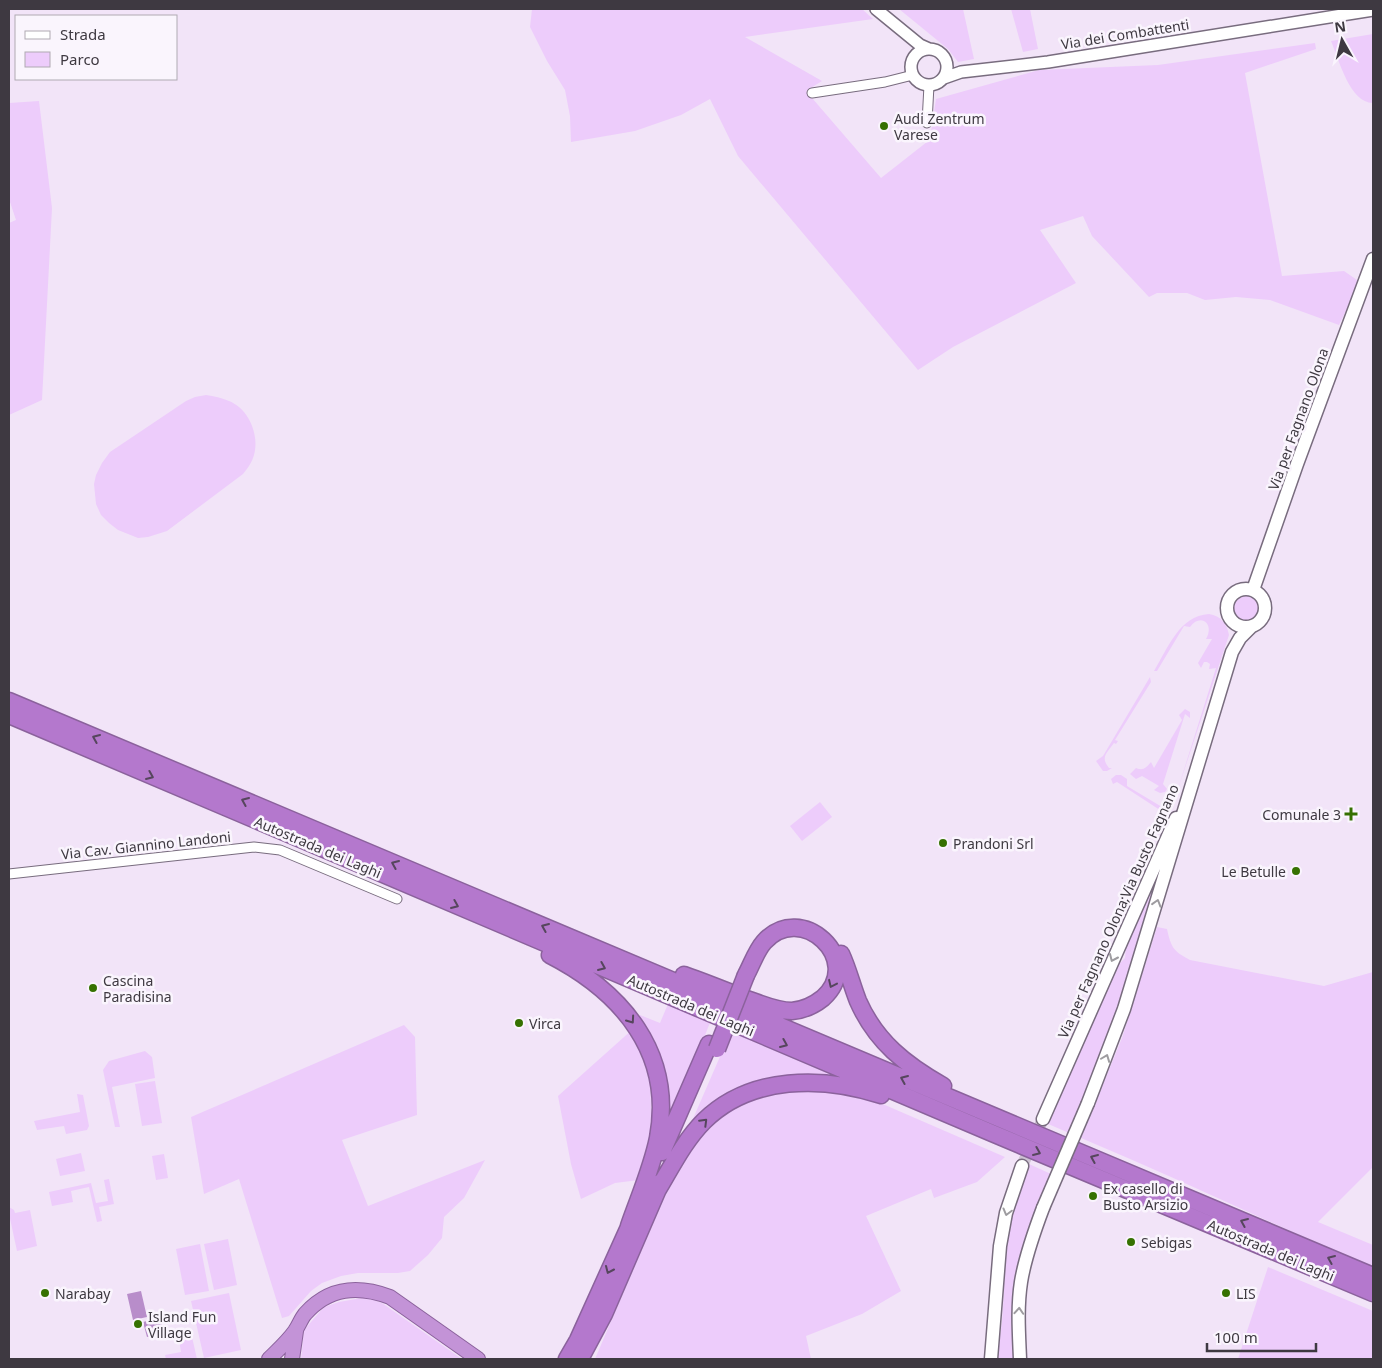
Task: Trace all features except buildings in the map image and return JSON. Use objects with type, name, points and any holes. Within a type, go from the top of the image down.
[{"type":"highway","name":"Autostrada dei Laghi","points":[[9,701],[590,946],[1373,1293]]},
{"type":"highway","name":"Autostrada dei Laghi","points":[[9,715],[477,914],[995,1125],[1373,1276]]},
{"type":"highway","points":[[477,914],[532,946],[568,964],[600,988],[627,1014],[652,1053],[660,1094],[661,1118],[658,1140],[629,1226]]},
{"type":"highway","points":[[580,1359],[604,1314],[657,1191],[743,974],[749,950],[759,935],[770,926],[781,921],[806,920],[818,926],[829,935],[838,946],[858,1002],[883,1042],[908,1065],[995,1125]]},
{"type":"highway","points":[[590,946],[627,954],[773,1008],[790,1011],[804,1010],[817,1004],[834,984],[837,972],[836,961],[824,940],[804,928],[794,927],[774,933],[764,942],[743,974]]},
{"type":"highway","points":[[567,1359],[578,1340],[713,1047]]},
{"type":"highway","points":[[657,1191],[688,1141],[705,1121],[724,1106],[746,1094],[781,1084],[825,1084],[858,1089],[893,1099],[921,1111],[995,1125]]},
{"type":"highway","points":[[269,1359],[296,1330],[304,1316],[316,1303],[344,1290],[360,1289],[374,1291],[390,1297],[478,1359]]},
{"type":"highway","points":[[593,1359],[604,1314]]},
{"type":"highway","points":[[292,1359],[296,1330]]},
{"type":"main road","name":"Via per Fagnano Olona","points":[[1253,590],[1296,464],[1373,259]]},
{"type":"main road","points":[[1192,779],[1232,652],[1240,638],[1262,617],[1265,607],[1261,597],[1253,590],[1242,589],[1232,595],[1227,605],[1231,620],[1232,652]]},
{"type":"main road","points":[[1231,620],[1240,626],[1252,626]]},
{"type":"main road","name":"Via per Fagnano Olona;Via Busto Fagnano","points":[[1020,1359],[1018,1322],[1021,1282],[1031,1239],[1088,1103],[1124,1009],[1184,815],[1192,779]]},
{"type":"main road","name":"Via per Fagnano Olona;Via Busto Fagnano","points":[[1043,1119],[1192,779]]},
{"type":"main road","points":[[991,1359],[1000,1246],[1010,1200],[1022,1166]]},
{"type":"street","name":"Via dei Combattenti","points":[[876,9],[920,45],[940,53],[946,62],[969,71]]},
{"type":"street","name":"Via dei Combattenti","points":[[929,85],[961,72],[1048,62],[1373,10]]},
{"type":"street","points":[[908,35],[912,42],[913,75],[921,83],[929,85],[927,123]]},
{"type":"street","points":[[914,59],[922,51],[929,50]]},
{"type":"street","points":[[944,78],[947,70],[946,62]]},
{"type":"street","points":[[812,93],[885,82],[913,75]]},
{"type":"street","name":"Via Cav. Giannino Landoni","points":[[9,874],[264,847],[280,850],[397,899]]},
{"type":"green space","points":[[532,9],[862,9],[873,19],[745,37],[822,81],[806,91],[881,178],[932,138],[931,132],[936,99],[1039,70],[1158,65],[1315,43],[1316,49],[1245,73],[1282,276],[1344,271],[1357,280],[1355,292],[1339,325],[1270,300],[1236,297],[1205,300],[1187,293],[1157,293],[1149,297],[1092,236],[1083,216],[1040,230],[1076,283],[953,347],[918,370],[738,156],[710,99],[681,115],[635,131],[571,142],[570,116],[565,90],[547,61],[530,27]]},
{"type":"green space","points":[[899,9],[963,9],[974,59],[958,62],[948,49]]},
{"type":"green space","points":[[1011,9],[1030,9],[1038,49],[1023,52]]},
{"type":"green space","points":[[1373,34],[1373,103],[1365,101],[1358,96],[1352,88],[1346,79],[1331,41]]},
{"type":"green space","points":[[39,101],[52,208],[42,400],[9,415],[9,223],[16,220],[9,199],[9,103]]},
{"type":"green space","points":[[206,395],[224,399],[235,404],[250,421],[255,435],[255,443],[254,453],[249,466],[243,474],[167,531],[138,538],[118,530],[101,515],[96,504],[94,484],[102,463],[110,452],[186,401]]},
{"type":"green space","points":[[1246,595],[1255,599],[1259,608],[1255,617],[1246,621],[1237,617],[1233,608],[1237,599]]},
{"type":"green space","points":[[1209,614],[1223,621],[1229,635],[1177,793],[1216,668],[1209,669],[1210,664],[1204,662],[1201,668],[1198,663],[1212,639],[1206,639],[1209,628],[1208,624],[1202,620],[1190,627],[1184,626],[1157,671],[1154,671],[1170,643],[1182,627],[1199,616]]},
{"type":"green space","points":[[1150,677],[1151,682],[1115,740],[1118,741],[1116,744],[1114,743],[1106,755],[1106,764],[1109,768],[1112,768],[1103,771],[1096,761],[1103,756]]},
{"type":"green space","points":[[1185,709],[1190,712],[1190,718],[1185,714],[1163,784],[1167,789],[1165,792],[1160,793],[1154,790],[1159,786],[1142,776],[1136,779],[1130,774],[1136,768],[1144,768],[1151,762],[1154,768],[1182,720],[1179,715]]},
{"type":"green space","points":[[1116,775],[1121,775],[1127,779],[1127,786],[1162,807],[1162,801],[1176,795],[1171,810],[1166,814],[1117,782],[1113,784],[1111,779]]},
{"type":"green space","points":[[820,802],[832,817],[802,841],[790,826]]},
{"type":"green space","points":[[1166,849],[1108,1043],[1069,1133],[1046,1123],[1111,972],[1125,958],[1127,936]]},
{"type":"green space","points":[[1157,927],[1167,929],[1174,948],[1190,960],[1324,986],[1373,972],[1373,1167],[1318,1222],[1373,1245],[1373,1268],[1081,1138],[1122,1038]]},
{"type":"green space","points":[[668,1004],[711,1020],[664,1140],[640,1026],[640,1015],[660,1023]]},
{"type":"green space","points":[[404,1025],[415,1037],[417,1115],[342,1140],[368,1206],[485,1160],[464,1198],[444,1217],[442,1238],[428,1255],[410,1271],[398,1273],[358,1273],[341,1276],[322,1283],[311,1291],[289,1316],[282,1318],[239,1179],[204,1194],[191,1117]]},
{"type":"green space","points":[[633,1029],[650,1081],[652,1128],[639,1180],[615,1183],[581,1199],[571,1164],[558,1096]]},
{"type":"green space","points":[[732,1029],[774,1049],[842,1076],[787,1076],[760,1080],[735,1089],[692,1121]]},
{"type":"green space","points":[[145,1051],[152,1057],[155,1078],[112,1087],[120,1127],[115,1127],[103,1070],[109,1061]]},
{"type":"green space","points":[[155,1081],[162,1123],[142,1126],[135,1084]]},
{"type":"green space","points":[[821,1089],[855,1095],[885,1105],[1005,1157],[977,1182],[934,1198],[931,1189],[866,1216],[901,1291],[862,1314],[806,1336],[811,1359],[595,1359],[675,1171],[695,1141],[720,1115],[762,1093]]},
{"type":"green space","points":[[77,1094],[83,1095],[89,1126],[87,1130],[66,1134],[64,1126],[37,1130],[34,1121],[80,1112]]},
{"type":"green space","points":[[81,1153],[85,1171],[60,1176],[56,1159]]},
{"type":"green space","points":[[164,1154],[168,1178],[156,1180],[152,1156]]},
{"type":"green space","points":[[1029,1164],[1051,1174],[1034,1216],[1015,1359],[996,1359],[1002,1322],[1004,1291],[1002,1284],[1003,1257],[1011,1211],[1015,1208],[1013,1205]]},
{"type":"green space","points":[[109,1179],[114,1204],[99,1207],[102,1221],[97,1222],[89,1187],[71,1191],[73,1202],[52,1206],[49,1192],[91,1183],[96,1203],[108,1201],[104,1180]]},
{"type":"green space","points":[[9,1207],[15,1213],[30,1210],[37,1246],[17,1251]]},
{"type":"green space","points":[[228,1239],[237,1285],[214,1290],[204,1244]]},
{"type":"green space","points":[[200,1244],[209,1291],[185,1295],[176,1249]]},
{"type":"green space","points":[[1268,1267],[1373,1311],[1373,1359],[1238,1359]]},
{"type":"green space","points":[[229,1293],[241,1350],[204,1358],[191,1301]]},
{"type":"green space","points":[[367,1297],[382,1303],[462,1359],[301,1359],[304,1330],[324,1307]]},
{"type":"green space","points":[[192,1337],[197,1359],[166,1359],[165,1355],[181,1352],[179,1340]]},
{"type":"shaded area","points":[[141,1291],[147,1317],[133,1320],[127,1294]]},
{"type":"shaded area","points":[[150,1311],[159,1316],[162,1322],[163,1333],[147,1337],[143,1322],[151,1320]]},
{"type":"tunnel","points":[[1022,1166],[1043,1119]]},
{"type":"place","name":"Audi Zentrum Varese","points":[[884,126]]},
{"type":"place","name":"Comunale 3","points":[[1351,814]]},
{"type":"place","name":"Prandoni Srl","points":[[943,843]]},
{"type":"place","name":"Le Betulle","points":[[1296,871]]},
{"type":"place","name":"Cascina Paradisina","points":[[93,988]]},
{"type":"place","name":"Virca","points":[[519,1023]]},
{"type":"place","name":"Ex casello di Busto Arsizio","points":[[1093,1196]]},
{"type":"place","name":"Sebigas","points":[[1131,1242]]},
{"type":"place","name":"Narabay","points":[[45,1293]]},
{"type":"place","name":"LIS","points":[[1226,1293]]},
{"type":"place","name":"Island Fun Village","points":[[138,1324]]}]
